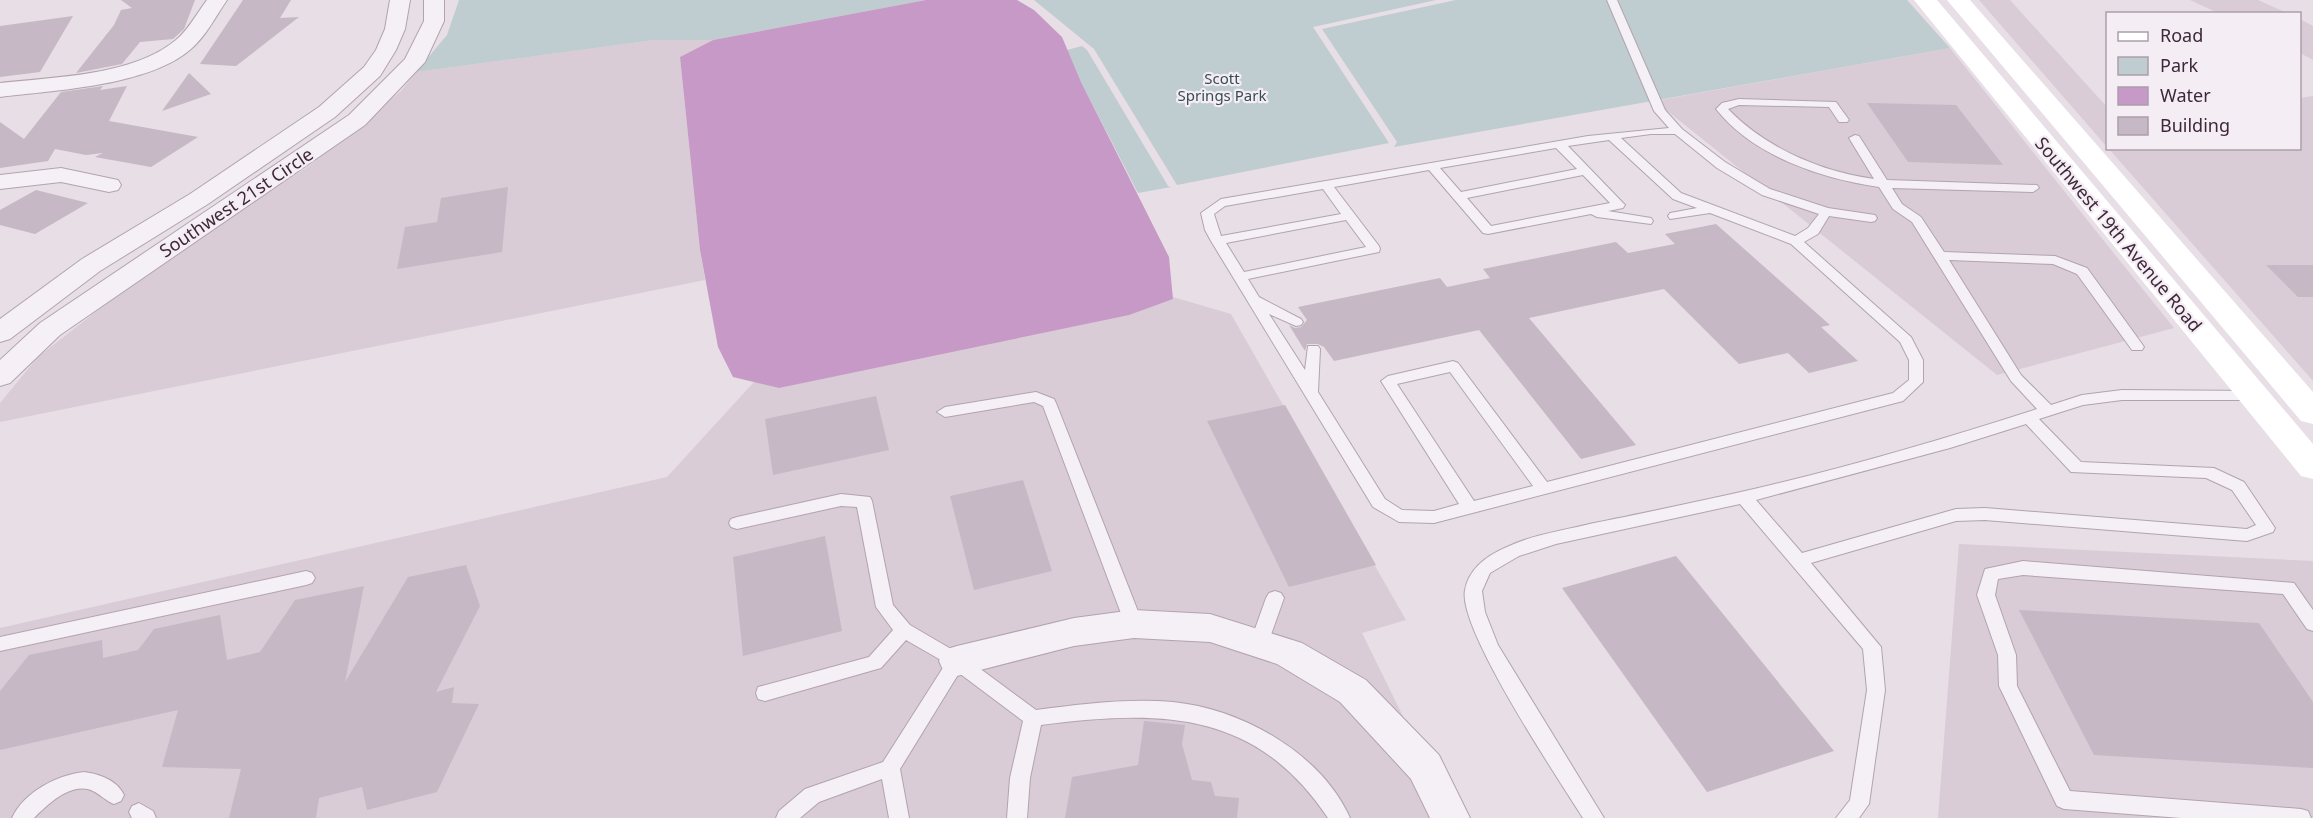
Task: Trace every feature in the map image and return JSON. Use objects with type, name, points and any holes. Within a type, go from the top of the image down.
[{"type":"main road","name":"Southwest 19th Avenue Road","points":[[1925,0],[2313,467]]},
{"type":"main road","name":"Southwest 19th Avenue Road","points":[[1958,0],[2313,413]]},
{"type":"street","points":[[0,90],[129,71],[162,60],[185,44],[217,0]]},
{"type":"street","name":"Southwest 21st Circle","points":[[0,333],[91,265],[199,200],[327,112],[372,71],[386,50],[396,29],[400,0]]},
{"type":"street","name":"Southwest 21st Circle","points":[[0,376],[50,329],[357,120],[414,62],[425,44],[434,21],[434,0]]},
{"type":"street","points":[[0,182],[61,174],[109,185]]},
{"type":"street","points":[[957,661],[1074,632],[1134,624],[1210,628],[1259,643],[1290,653],[1353,691],[1425,767],[1450,818]]},
{"type":"lane","points":[[1612,0],[1660,111],[1678,132],[1721,165],[1766,192],[1826,212],[1871,218]]},
{"type":"lane","points":[[1843,120],[1832,104],[1738,102],[1726,105],[1722,109],[1744,130],[1767,146],[1805,164],[1884,184],[2033,188]]},
{"type":"lane","points":[[1612,136],[1677,196],[1796,241],[1906,340],[1916,360],[1916,382],[1898,397],[1544,489],[1434,517],[1398,516],[1379,503],[1217,241],[1206,213],[1221,203],[1559,144],[1612,136],[1652,131],[1678,132]]},
{"type":"lane","points":[[1855,138],[1897,206],[1917,220],[2016,378],[2048,411]]},
{"type":"lane","points":[[1432,166],[1488,230],[1619,204],[1559,144]]},
{"type":"lane","points":[[1458,196],[1586,171]]},
{"type":"lane","points":[[1239,277],[1374,249],[1326,185]]},
{"type":"lane","points":[[1674,216],[1710,209]]},
{"type":"lane","points":[[1585,211],[1647,221]]},
{"type":"lane","points":[[1796,241],[1813,231],[1826,212]]},
{"type":"lane","points":[[1217,241],[1350,216]]},
{"type":"lane","points":[[1940,256],[2055,260],[2082,271],[2137,347]]},
{"type":"lane","points":[[1253,300],[1296,322]]},
{"type":"lane","points":[[1311,392],[1313,349]]},
{"type":"lane","points":[[1470,508],[1388,381],[1453,366],[1544,489]]},
{"type":"lane","points":[[1594,818],[1522,705],[1491,647],[1476,612],[1473,591],[1482,568],[1513,550],[1556,538],[1744,497],[1950,443],[2082,400],[2122,395],[2253,395]]},
{"type":"lane","points":[[945,412],[1036,397],[1049,403],[1134,624]]},
{"type":"lane","points":[[1799,560],[1956,515],[1985,514],[2247,535],[2267,528],[2238,486],[2208,472],[2077,468],[2028,417]]},
{"type":"lane","points":[[1744,497],[1872,647],[1876,690],[1859,804],[1846,818]]},
{"type":"lane","points":[[737,523],[842,500],[864,501],[885,607],[904,630],[957,661],[1033,718],[1095,710],[1174,710],[1237,727],[1294,762],[1325,796],[1340,818]]},
{"type":"lane","points":[[2301,818],[2137,812],[2064,800],[2008,686],[2007,655],[1986,595],[1991,574],[2023,568],[2288,588],[2313,624]]},
{"type":"lane","points":[[0,644],[306,578]]},
{"type":"lane","points":[[1259,643],[1275,598]]},
{"type":"lane","points":[[765,693],[875,663],[904,630]]},
{"type":"lane","points":[[786,818],[812,795],[890,768],[957,661]]},
{"type":"lane","points":[[1017,818],[1020,778],[1033,718]]},
{"type":"lane","points":[[890,768],[899,818]]},
{"type":"lane","points":[[22,818],[41,797],[71,784],[94,782],[114,795]]},
{"type":"shaded area","points":[[1979,0],[2010,0],[2106,106],[2106,146]]},
{"type":"shaded area","points":[[2190,0],[2258,0],[2285,12],[2216,12]]},
{"type":"shaded area","points":[[2301,20],[2313,26],[2313,60],[2301,54]]},
{"type":"shaded area","points":[[654,40],[713,40],[680,57],[705,280],[0,422],[0,403],[38,357],[171,253],[309,166],[401,91],[416,72]]},
{"type":"shaded area","points":[[1950,48],[2174,328],[1997,375],[1655,101]]},
{"type":"shaded area","points":[[2313,96],[2313,381],[2110,150],[2301,150],[2301,98]]},
{"type":"shaded area","points":[[1173,297],[1231,314],[1406,620],[1362,633],[1453,818],[0,818],[0,628],[667,477],[754,382],[779,388],[1173,299]]},
{"type":"shaded area","points":[[1959,544],[2313,561],[2313,818],[1938,818]]},
{"type":"green space","points":[[459,0],[926,0],[713,40],[654,40],[416,72],[447,35]]},
{"type":"green space","name":"Scott Springs Park","points":[[1034,0],[1436,0],[1313,27],[1389,143],[1177,185],[1094,49]]},
{"type":"green space","points":[[1456,0],[1907,0],[1950,48],[1394,147],[1397,142],[1322,29]]},
{"type":"green space","points":[[1082,46],[1087,50],[1168,186],[1171,187],[1138,193],[1067,50]]},
{"type":"water","points":[[926,0],[1017,0],[1034,10],[1062,37],[1081,82],[1169,257],[1173,299],[1129,315],[779,388],[733,377],[718,347],[700,250],[680,57],[713,40]]},
{"type":"building","points":[[121,0],[195,0],[184,29],[173,39],[140,42],[122,64],[76,73],[114,25],[121,10],[132,8]]},
{"type":"building","points":[[243,0],[291,0],[280,18],[299,17],[236,66],[200,64]]},
{"type":"building","points":[[73,16],[40,72],[0,77],[0,26]]},
{"type":"building","points":[[189,73],[211,94],[162,111]]},
{"type":"building","points":[[103,86],[100,90],[127,86],[109,121],[198,137],[151,167],[95,157],[103,153],[86,155],[55,149],[48,161],[0,168],[0,122],[24,139],[61,92]]},
{"type":"building","points":[[1867,103],[1956,105],[2003,165],[1908,162]]},
{"type":"building","points":[[508,187],[502,252],[397,269],[405,227],[437,222],[441,198]]},
{"type":"building","points":[[36,190],[88,203],[35,234],[0,225],[0,210]]},
{"type":"building","points":[[1716,224],[1830,325],[1821,327],[1858,361],[1809,373],[1788,353],[1739,364],[1664,289],[1529,318],[1636,445],[1581,459],[1479,330],[1334,361],[1324,347],[1318,344],[1307,344],[1305,351],[1289,325],[1295,328],[1301,327],[1307,320],[1298,307],[1440,278],[1447,287],[1490,278],[1483,269],[1616,242],[1628,253],[1675,244],[1665,234]]},
{"type":"building","points":[[2266,265],[2313,265],[2313,297],[2298,297]]},
{"type":"building","points":[[876,396],[889,450],[773,475],[765,419]]},
{"type":"building","points":[[1285,405],[1376,565],[1289,587],[1207,421]]},
{"type":"building","points":[[1023,480],[1052,571],[974,590],[950,496]]},
{"type":"building","points":[[825,536],[842,631],[743,656],[733,557]]},
{"type":"building","points":[[1676,556],[1834,751],[1707,792],[1562,588]]},
{"type":"building","points":[[466,565],[480,606],[436,692],[454,687],[452,703],[479,704],[437,792],[367,810],[362,787],[319,798],[316,818],[229,818],[241,769],[162,767],[178,710],[0,750],[0,691],[29,655],[102,640],[103,658],[138,650],[154,629],[220,615],[227,660],[260,652],[295,600],[364,586],[345,682],[408,577]]},
{"type":"building","points":[[2019,610],[2259,623],[2313,702],[2313,768],[2094,755]]},
{"type":"building","points":[[1144,721],[1185,725],[1182,744],[1192,780],[1211,782],[1215,796],[1239,798],[1237,818],[1065,818],[1072,777],[1138,765]]}]
